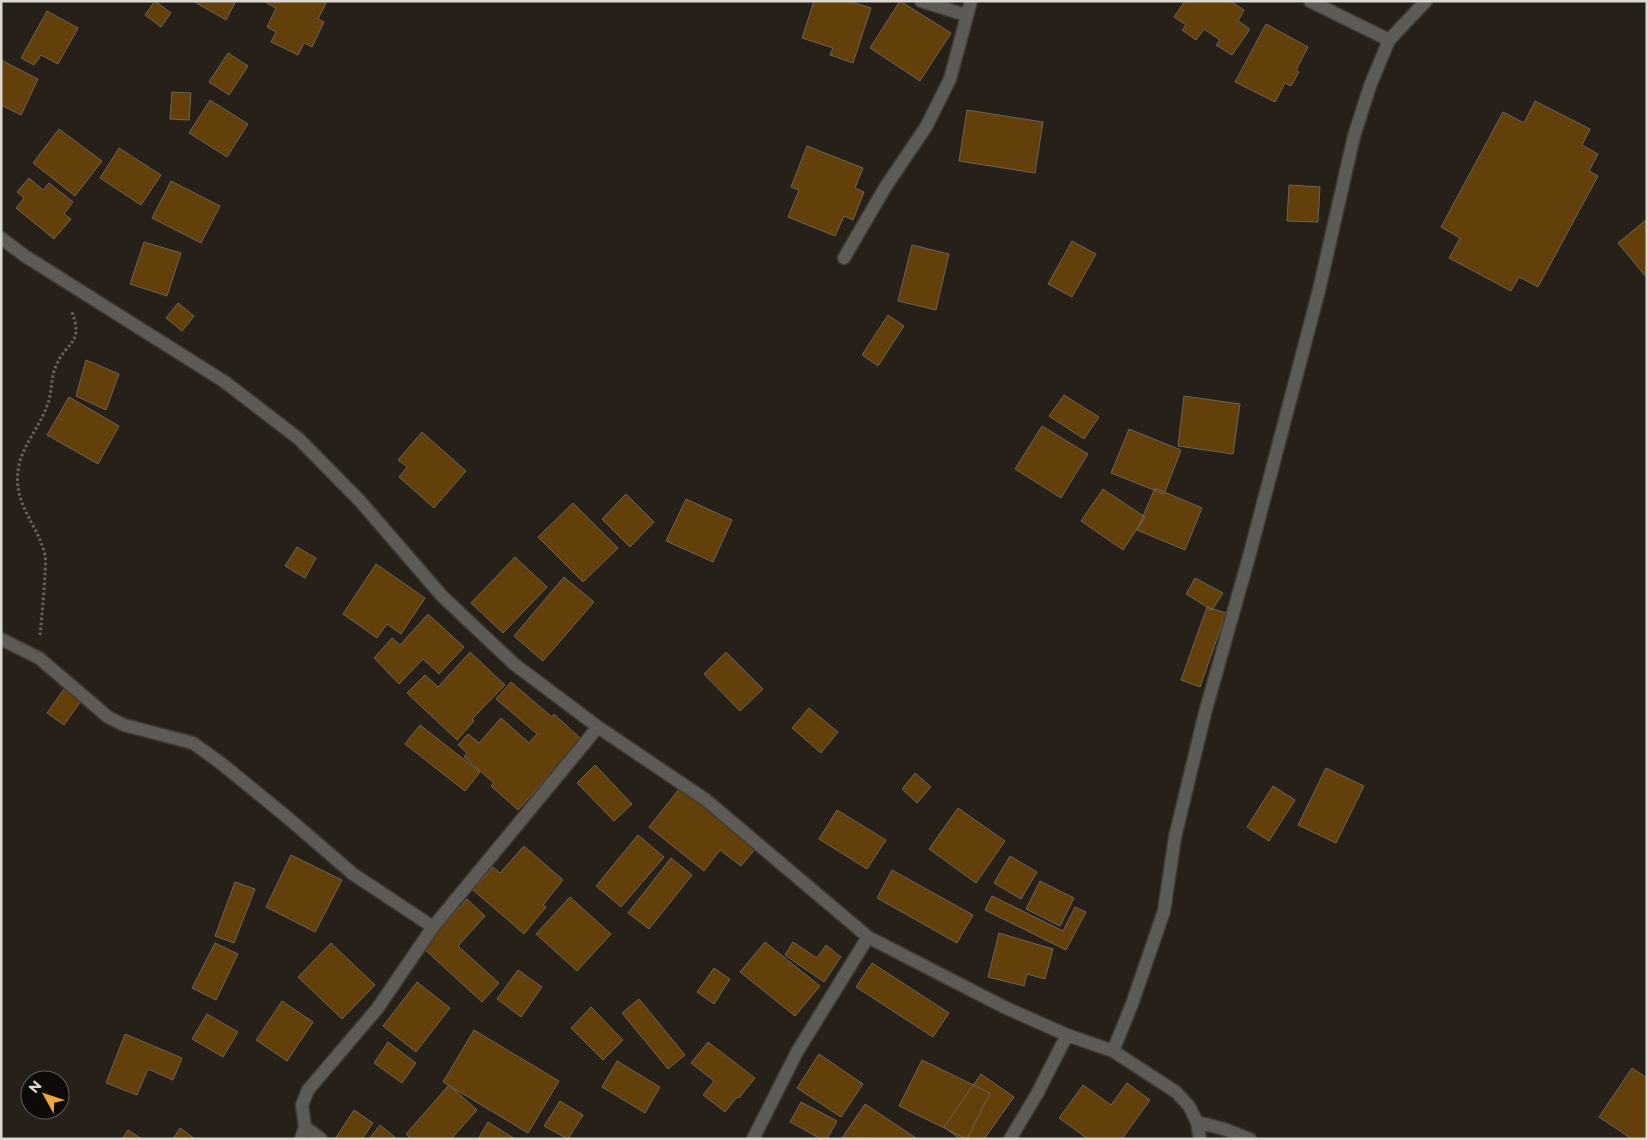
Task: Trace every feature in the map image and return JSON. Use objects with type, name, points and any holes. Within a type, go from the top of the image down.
[{"type":"street","points":[[920,1],[966,15]]},
{"type":"street","points":[[844,258],[886,186],[926,127],[950,79],[971,1]]},
{"type":"street","points":[[1310,1],[1389,40]]},
{"type":"street","points":[[1113,1051],[1132,1004],[1164,911],[1175,837],[1204,712],[1250,553],[1319,290],[1354,136],[1370,86],[1389,40],[1426,1]]},
{"type":"street","points":[[1,238],[25,256],[225,382],[299,439],[360,501],[442,596],[514,664],[598,727],[706,800],[868,937],[1004,1007],[1067,1035],[1113,1051],[1176,1092],[1189,1106],[1197,1122],[1200,1139]]},
{"type":"street","points":[[1,639],[39,658],[108,717],[124,725],[193,743],[222,764],[353,874],[433,927]]},
{"type":"street","points":[[321,1139],[303,1133],[302,1105],[308,1090],[376,1009],[433,927],[598,727]]},
{"type":"street","points":[[753,1139],[797,1052],[868,937]]},
{"type":"street","points":[[1010,1139],[1067,1035]]},
{"type":"street","points":[[1197,1122],[1224,1128],[1250,1139]]},
{"type":"path","points":[[39,658],[45,557],[38,535],[20,500],[18,481],[19,465],[48,403],[55,367],[60,357],[73,342],[76,331],[61,278]]},
{"type":"building","points":[[155,1],[171,13],[161,27],[145,15]]},
{"type":"building","points":[[193,1],[236,1],[226,20]]},
{"type":"building","points":[[263,1],[324,1],[326,3],[318,19],[324,22],[312,47],[304,43],[298,55],[271,42],[276,32],[267,27],[276,8]]},
{"type":"building","points":[[814,1],[848,1],[871,8],[853,63],[830,55],[833,48],[802,38]]},
{"type":"building","points":[[900,1],[951,33],[920,81],[870,48]]},
{"type":"building","points":[[1185,1],[1230,1],[1244,10],[1238,21],[1250,29],[1232,55],[1216,45],[1220,40],[1204,29],[1196,40],[1182,30],[1186,25],[1174,17]]},
{"type":"building","points":[[47,11],[78,28],[58,64],[41,55],[34,65],[21,58]]},
{"type":"building","points":[[1266,24],[1308,47],[1296,70],[1299,72],[1291,86],[1285,83],[1275,102],[1235,82]]},
{"type":"building","points":[[228,53],[248,66],[229,95],[209,82]]},
{"type":"building","points":[[1,60],[38,79],[21,115],[1,105]]},
{"type":"building","points":[[172,92],[191,93],[189,120],[170,119]]},
{"type":"building","points":[[210,100],[248,124],[227,157],[189,133]]},
{"type":"building","points":[[1535,101],[1590,129],[1582,145],[1598,154],[1589,171],[1598,176],[1538,287],[1519,277],[1511,291],[1449,258],[1460,238],[1441,227],[1503,112],[1524,123]]},
{"type":"building","points":[[967,110],[1043,122],[1035,173],[959,161]]},
{"type":"building","points":[[59,129],[102,161],[75,196],[33,163]]},
{"type":"building","points":[[807,146],[863,168],[855,188],[864,192],[853,220],[844,216],[835,236],[788,217],[799,190],[791,187]]},
{"type":"building","points":[[119,148],[161,175],[141,205],[100,178]]},
{"type":"building","points":[[29,178],[43,190],[49,183],[73,202],[64,214],[71,219],[54,239],[16,208],[24,198],[17,192]]},
{"type":"building","points":[[171,181],[220,206],[201,243],[152,218]]},
{"type":"building","points":[[1289,185],[1320,187],[1318,222],[1287,221]]},
{"type":"building","points":[[1647,219],[1647,278],[1618,243]]},
{"type":"building","points":[[1072,241],[1096,254],[1072,297],[1048,284]]},
{"type":"building","points":[[144,242],[181,253],[167,296],[130,284]]},
{"type":"building","points":[[912,245],[949,254],[936,310],[898,301]]},
{"type":"building","points":[[178,303],[194,316],[182,331],[166,318]]},
{"type":"building","points":[[888,315],[904,326],[878,366],[862,355]]},
{"type":"building","points":[[86,360],[119,374],[106,410],[76,396]]},
{"type":"building","points":[[1064,395],[1099,417],[1084,439],[1049,416]]},
{"type":"building","points":[[1184,396],[1240,404],[1233,454],[1178,446]]},
{"type":"building","points":[[69,397],[119,426],[98,464],[47,435]]},
{"type":"building","points":[[1042,426],[1088,454],[1061,498],[1015,469]]},
{"type":"building","points":[[1129,429],[1181,450],[1164,494],[1111,473]]},
{"type":"building","points":[[422,432],[466,471],[434,508],[399,477],[407,467],[398,460]]},
{"type":"building","points":[[1155,488],[1202,508],[1185,550],[1137,530]]},
{"type":"building","points":[[1103,489],[1145,517],[1123,550],[1081,521]]},
{"type":"building","points":[[626,494],[654,522],[630,547],[602,519]]},
{"type":"building","points":[[686,499],[732,520],[713,562],[666,541]]},
{"type":"building","points":[[573,503],[618,548],[583,582],[538,537]]},
{"type":"building","points":[[297,547],[316,558],[305,578],[285,566]]},
{"type":"building","points":[[515,557],[547,587],[503,633],[471,603]]},
{"type":"building","points":[[376,564],[425,598],[401,634],[387,624],[377,638],[343,614]]},
{"type":"building","points":[[564,577],[594,602],[543,661],[514,636]]},
{"type":"building","points":[[1195,578],[1223,593],[1212,610],[1186,594]]},
{"type":"building","points":[[1207,607],[1226,613],[1200,687],[1181,680]]},
{"type":"building","points":[[428,614],[464,647],[439,674],[423,659],[399,684],[374,658],[392,638],[400,645]]},
{"type":"building","points":[[470,652],[505,685],[472,719],[474,721],[457,740],[407,693],[425,675],[438,687]]},
{"type":"building","points":[[726,652],[763,689],[740,711],[704,674]]},
{"type":"building","points":[[511,682],[552,717],[554,714],[581,739],[518,810],[491,786],[494,783],[464,757],[467,753],[458,745],[468,734],[479,743],[501,718],[529,743],[537,734],[496,699]]},
{"type":"building","points":[[64,689],[81,701],[64,725],[47,713]]},
{"type":"building","points":[[809,708],[838,732],[821,753],[792,728]]},
{"type":"building","points":[[420,725],[480,772],[465,791],[405,744]]},
{"type":"building","points":[[595,765],[632,804],[614,821],[577,783]]},
{"type":"building","points":[[1326,768],[1364,786],[1336,843],[1298,825]]},
{"type":"building","points":[[915,773],[931,787],[917,803],[902,789]]},
{"type":"building","points":[[1273,786],[1295,800],[1269,841],[1247,827]]},
{"type":"building","points":[[680,788],[755,849],[741,866],[720,850],[704,871],[649,827]]},
{"type":"building","points":[[958,808],[1005,841],[976,883],[929,849]]},
{"type":"building","points":[[837,810],[886,840],[867,869],[819,839]]},
{"type":"building","points":[[638,835],[664,857],[621,907],[596,886]]},
{"type":"building","points":[[524,846],[563,880],[543,905],[546,907],[524,934],[473,890],[493,867],[500,873]]},
{"type":"building","points":[[291,855],[342,880],[315,932],[266,907]]},
{"type":"building","points":[[1010,856],[1037,872],[1021,899],[994,883]]},
{"type":"building","points":[[671,858],[692,875],[649,929],[628,913]]},
{"type":"building","points":[[892,870],[973,915],[957,943],[877,898]]},
{"type":"building","points":[[1040,881],[1074,898],[1060,926],[1026,909]]},
{"type":"building","points":[[235,882],[255,889],[234,943],[215,936]]},
{"type":"building","points":[[992,896],[1063,931],[1075,907],[1086,912],[1066,950],[985,910]]},
{"type":"building","points":[[570,897],[611,934],[577,971],[536,934]]},
{"type":"building","points":[[467,899],[485,916],[458,946],[499,983],[482,1002],[423,948]]},
{"type":"building","points":[[999,933],[1053,949],[1045,979],[1027,974],[1024,986],[988,977]]},
{"type":"building","points":[[765,942],[820,986],[795,1016],[740,972]]},
{"type":"building","points":[[793,942],[817,958],[826,945],[841,957],[824,982],[785,955]]},
{"type":"building","points":[[215,943],[238,954],[216,1000],[192,988]]},
{"type":"building","points":[[331,943],[375,985],[342,1019],[298,977]]},
{"type":"building","points":[[872,963],[949,1013],[933,1037],[856,987]]},
{"type":"building","points":[[714,968],[730,979],[714,1004],[697,992]]},
{"type":"building","points":[[518,970],[542,987],[521,1017],[497,999]]},
{"type":"building","points":[[417,982],[450,1008],[416,1052],[383,1026]]},
{"type":"building","points":[[639,999],[685,1055],[668,1069],[622,1013]]},
{"type":"building","points":[[282,1001],[313,1022],[287,1061],[256,1040]]},
{"type":"building","points":[[591,1007],[623,1040],[603,1060],[571,1028]]},
{"type":"building","points":[[207,1014],[238,1032],[223,1057],[192,1039]]},
{"type":"building","points":[[474,1030],[559,1081],[528,1133],[443,1082]]},
{"type":"building","points":[[125,1034],[182,1058],[173,1080],[148,1069],[137,1095],[106,1083]]},
{"type":"building","points":[[388,1042],[416,1063],[402,1083],[374,1063]]},
{"type":"building","points":[[708,1042],[755,1078],[725,1112],[703,1095],[714,1081],[691,1063]]},
{"type":"building","points":[[819,1054],[863,1084],[841,1117],[797,1088]]},
{"type":"building","points":[[922,1060],[990,1093],[967,1139],[899,1106]]},
{"type":"building","points":[[617,1061],[660,1087],[645,1113],[602,1087]]},
{"type":"building","points":[[1632,1068],[1647,1078],[1647,1139],[1632,1139],[1599,1117]]},
{"type":"building","points":[[981,1074],[1014,1097],[984,1139],[960,1139],[944,1127]]},
{"type":"building","points":[[1127,1083],[1150,1100],[1122,1139],[1088,1139],[1059,1118],[1083,1085],[1111,1105]]},
{"type":"building","points":[[449,1085],[477,1110],[451,1139],[411,1139],[406,1134]]},
{"type":"building","points":[[560,1101],[583,1115],[568,1139],[544,1126]]},
{"type":"building","points":[[801,1102],[837,1121],[827,1139],[821,1139],[790,1122]]},
{"type":"building","points":[[865,1104],[916,1138],[842,1138]]},
{"type":"building","points":[[354,1110],[373,1123],[362,1139],[335,1139]]},
{"type":"building","points":[[488,1122],[515,1139],[478,1139]]},
{"type":"building","points":[[380,1125],[396,1138],[369,1139]]},
{"type":"building","points":[[180,1128],[195,1139],[173,1139]]},
{"type":"building","points":[[128,1130],[142,1139],[122,1139]]}]
